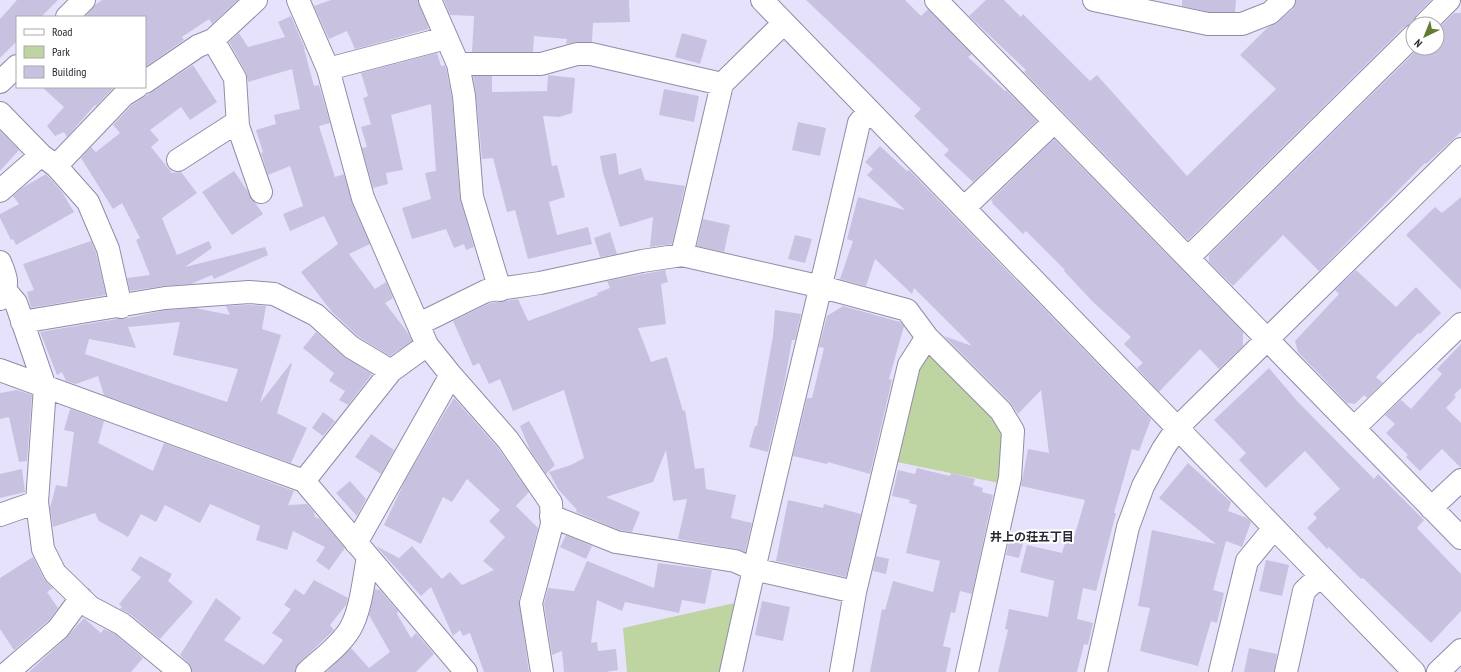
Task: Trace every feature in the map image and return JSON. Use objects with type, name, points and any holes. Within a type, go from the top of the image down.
[{"type":"street","points":[[68,16],[84,0]]},
{"type":"street","points":[[146,81],[198,46],[213,40],[256,0]]},
{"type":"street","points":[[298,0],[328,69],[363,198],[427,345],[451,375],[508,440],[551,504],[552,524],[530,603],[542,672]]},
{"type":"street","points":[[430,0],[458,64],[464,96],[472,197],[500,290]]},
{"type":"street","points":[[762,0],[1414,672]]},
{"type":"street","points":[[1094,0],[1214,24],[1242,24],[1270,13],[1284,0]]},
{"type":"street","points":[[1433,16],[1449,0]]},
{"type":"street","points":[[939,1],[1054,122],[1461,538]]},
{"type":"street","points":[[682,255],[722,84],[784,23]]},
{"type":"street","points":[[328,69],[446,38]]},
{"type":"street","points":[[213,40],[235,78],[237,122],[261,192]]},
{"type":"street","points":[[1188,258],[1405,44]]},
{"type":"street","points":[[458,64],[541,64],[577,54],[591,54],[722,84]]},
{"type":"street","points":[[0,82],[16,67]]},
{"type":"street","points":[[0,191],[49,161],[124,95],[135,88]]},
{"type":"street","points":[[731,672],[753,569],[822,287],[859,123],[869,111]]},
{"type":"street","points":[[0,113],[88,202],[108,249],[121,307]]},
{"type":"street","points":[[178,160],[237,122]]},
{"type":"street","points":[[964,208],[1054,122]]},
{"type":"street","points":[[1096,672],[1128,527],[1144,486],[1163,449],[1177,428],[1461,149]]},
{"type":"street","points":[[419,324],[486,291],[500,290],[642,261],[682,255],[822,287],[907,310],[927,337],[1002,412],[1013,431],[1010,478],[967,672]]},
{"type":"street","points":[[0,262],[6,275],[3,295],[16,303],[45,387],[37,502],[43,549],[55,573],[90,607],[122,624],[180,672]]},
{"type":"street","points":[[22,322],[121,307],[165,298],[249,292],[274,294],[316,315],[351,347],[391,371]]},
{"type":"street","points":[[1354,428],[1461,324]]},
{"type":"street","points":[[841,672],[855,592],[909,365],[927,337]]},
{"type":"street","points":[[304,481],[391,371],[427,345]]},
{"type":"street","points":[[0,370],[304,481],[466,672]]},
{"type":"street","points":[[306,672],[328,654],[351,628],[361,599],[362,550],[451,375]]},
{"type":"street","points":[[1431,508],[1461,480]]},
{"type":"street","points":[[0,515],[37,502]]},
{"type":"street","points":[[551,516],[616,542],[735,561],[753,569],[855,592]]},
{"type":"street","points":[[1220,672],[1247,561],[1274,528]]},
{"type":"street","points":[[1286,672],[1304,591],[1320,576]]},
{"type":"street","points":[[6,670],[58,629],[81,598]]},
{"type":"street","points":[[1438,672],[1461,650]]},
{"type":"green space","points":[[929,344],[1007,434],[1004,484],[892,461],[914,368]]},
{"type":"green space","points":[[739,602],[723,672],[627,672],[623,628]]},
{"type":"building","points":[[17,0],[58,0],[42,16],[16,16],[16,42],[0,58],[0,19]]},
{"type":"building","points":[[102,0],[238,0],[212,24],[209,19],[182,37],[184,40],[146,66],[146,16],[86,16],[95,5]]},
{"type":"building","points":[[331,0],[418,0],[429,29],[355,49],[347,31],[329,39],[314,6]]},
{"type":"building","points":[[444,0],[629,0],[630,22],[593,23],[592,42],[566,44],[567,39],[534,36],[533,52],[472,52],[474,16],[450,15]]},
{"type":"building","points":[[806,0],[905,0],[921,16],[928,9],[972,54],[968,57],[1005,91],[1006,90],[1037,121],[973,182],[944,155],[949,150],[914,116],[921,109]]},
{"type":"building","points":[[986,0],[1004,0],[1021,17],[1023,14],[1090,81],[1097,75],[1187,176],[1276,89],[1240,55],[1267,28],[1278,22],[1293,9],[1296,0],[1431,0],[1416,16],[1405,16],[1405,27],[1188,240],[1024,72],[1026,70],[969,16]]},
{"type":"building","points":[[1182,0],[1236,0],[1235,12],[1209,12],[1182,6]]},
{"type":"building","points":[[1454,13],[1461,13],[1461,132],[1426,164],[1425,163],[1319,271],[1283,235],[1233,286],[1209,262],[1209,255],[1411,56],[1445,56],[1445,22]]},
{"type":"building","points":[[291,16],[305,49],[314,86],[319,85],[330,123],[319,126],[335,177],[344,174],[352,203],[370,244],[349,254],[375,289],[386,282],[393,298],[385,303],[408,333],[412,341],[390,356],[359,337],[332,312],[301,272],[338,244],[324,216],[290,231],[283,214],[303,206],[290,166],[268,175],[261,153],[263,152],[256,130],[276,124],[274,115],[300,109],[292,69],[248,82],[246,72],[229,42],[239,33],[248,47],[285,37],[278,22]]},
{"type":"building","points":[[682,33],[707,40],[700,64],[675,57]]},
{"type":"building","points":[[437,53],[441,66],[445,65],[446,68],[452,98],[460,198],[474,247],[466,250],[464,244],[454,248],[446,229],[412,239],[402,208],[431,199],[425,173],[436,171],[431,104],[391,115],[403,170],[386,173],[388,184],[373,188],[362,148],[367,147],[361,127],[371,124],[363,98],[368,96],[361,73]]},
{"type":"building","points":[[193,65],[217,102],[190,120],[181,107],[150,130],[159,140],[151,147],[172,173],[181,172],[197,193],[162,218],[177,255],[209,241],[212,248],[185,267],[265,247],[268,255],[214,279],[212,275],[191,284],[163,286],[130,291],[127,278],[150,275],[136,240],[140,238],[122,203],[113,209],[81,158],[91,147],[96,152],[120,133],[113,125],[132,105]]},
{"type":"building","points":[[548,75],[575,78],[572,113],[559,117],[543,116],[552,166],[557,165],[565,197],[549,202],[557,235],[588,227],[592,244],[528,259],[515,210],[507,212],[493,158],[482,159],[473,76],[492,76],[492,92],[547,91]]},
{"type":"building","points":[[43,88],[113,88],[96,106],[95,105],[67,137],[64,132],[55,136],[47,126],[64,107]]},
{"type":"building","points":[[664,89],[699,96],[694,122],[659,115]]},
{"type":"building","points":[[798,122],[826,128],[820,156],[792,150]]},
{"type":"building","points":[[0,131],[19,150],[0,171]]},
{"type":"building","points":[[1054,139],[1243,332],[1243,346],[1219,369],[1200,349],[1159,392],[1137,368],[1143,363],[1124,344],[1131,337],[1093,302],[1064,271],[1065,270],[1026,231],[1023,234],[992,203],[993,202],[991,200]]},
{"type":"building","points":[[880,146],[907,171],[909,170],[1151,419],[1139,451],[1132,449],[1114,513],[1116,513],[1096,591],[1083,588],[1077,619],[1093,623],[1088,645],[1084,644],[1077,672],[998,672],[1008,630],[1005,629],[1009,609],[1048,617],[1054,581],[1020,572],[1027,545],[1062,553],[1066,540],[1073,541],[1085,500],[1021,486],[1028,449],[1049,453],[1041,390],[1018,414],[1010,402],[944,336],[972,346],[914,288],[912,294],[875,259],[866,286],[840,279],[853,241],[847,239],[858,197],[905,210],[867,175],[873,169],[865,162]]},
{"type":"building","points":[[616,153],[619,175],[641,168],[645,180],[685,186],[672,244],[650,247],[653,217],[620,227],[603,173],[600,156]]},
{"type":"building","points":[[234,171],[263,214],[232,235],[202,192]]},
{"type":"building","points":[[46,174],[62,192],[74,212],[16,245],[13,239],[11,240],[0,218],[0,214],[19,204],[13,196],[22,188]]},
{"type":"building","points":[[1461,197],[1461,290],[1406,235],[1435,207],[1442,213]]},
{"type":"building","points":[[703,219],[730,225],[724,252],[697,246]]},
{"type":"building","points":[[610,232],[617,254],[600,257],[594,238]]},
{"type":"building","points":[[795,235],[812,239],[805,263],[788,259]]},
{"type":"building","points":[[91,241],[96,253],[106,295],[31,308],[27,292],[34,290],[23,264]]},
{"type":"building","points":[[665,270],[668,282],[661,284],[666,324],[638,328],[651,362],[667,357],[683,411],[685,410],[695,469],[704,468],[706,489],[736,495],[731,518],[752,523],[745,552],[737,549],[678,539],[687,499],[673,501],[666,450],[653,482],[606,497],[640,512],[632,532],[619,530],[576,512],[577,510],[558,489],[549,472],[571,465],[584,458],[564,390],[513,411],[500,379],[489,384],[479,363],[473,366],[453,321],[490,303],[518,299],[528,321],[598,295],[597,293],[610,288],[607,281]]},
{"type":"building","points":[[1356,270],[1396,307],[1416,287],[1441,313],[1420,334],[1418,333],[1376,377],[1383,383],[1367,398],[1364,395],[1355,404],[1347,403],[1298,352],[1295,341],[1339,294],[1335,290]]},
{"type":"building","points":[[226,306],[266,306],[262,329],[281,335],[260,403],[291,363],[292,364],[277,413],[307,428],[291,463],[104,395],[98,376],[76,384],[66,381],[62,372],[57,375],[40,332],[123,319],[166,310],[195,308],[230,315]],"holes":[[[180,322],[173,355],[238,369],[227,402],[85,354],[89,339],[136,348],[128,327]]]},
{"type":"building","points":[[843,306],[900,322],[904,326],[889,379],[892,380],[870,474],[828,462],[827,464],[793,456],[807,398],[812,398],[824,348],[819,347],[827,316]]},
{"type":"building","points":[[775,310],[801,314],[795,340],[792,340],[784,385],[768,452],[749,447],[755,426],[757,426],[773,336]]},
{"type":"building","points":[[316,332],[343,356],[372,374],[348,405],[339,400],[345,391],[329,381],[334,373],[303,348]]},
{"type":"building","points":[[1461,344],[1461,388],[1454,395],[1456,397],[1446,408],[1461,423],[1461,468],[1442,449],[1420,471],[1406,457],[1408,455],[1386,433],[1395,424],[1385,415],[1401,400],[1411,409],[1442,374],[1437,369]]},
{"type":"building","points":[[1269,368],[1298,402],[1374,479],[1378,474],[1424,520],[1417,528],[1461,574],[1461,611],[1431,643],[1363,578],[1361,579],[1329,547],[1327,549],[1307,528],[1317,518],[1313,514],[1340,489],[1305,451],[1266,488],[1239,460],[1246,453],[1214,420]]},
{"type":"building","points":[[17,390],[32,395],[27,461],[19,462],[9,417],[0,419],[0,393]]},
{"type":"building","points":[[454,398],[498,448],[529,492],[516,506],[538,528],[519,600],[529,672],[484,672],[470,633],[463,636],[460,630],[453,636],[431,587],[421,596],[376,546],[399,558],[412,546],[442,579],[450,572],[462,585],[494,570],[483,561],[505,537],[489,521],[500,510],[467,479],[452,502],[443,497],[421,544],[384,525],[405,481]]},
{"type":"building","points":[[70,409],[104,421],[98,443],[153,471],[164,443],[294,491],[288,505],[307,504],[314,512],[315,517],[320,519],[345,548],[329,570],[316,561],[325,547],[293,531],[287,550],[256,540],[260,526],[210,504],[200,523],[165,505],[156,522],[141,514],[128,537],[99,521],[95,513],[53,527],[50,508],[56,485],[67,487],[74,432],[64,430]]},
{"type":"building","points":[[323,412],[335,421],[323,436],[312,428]]},
{"type":"building","points":[[529,421],[555,465],[546,474],[530,450],[520,426]]},
{"type":"building","points":[[371,434],[394,450],[381,474],[355,457]]},
{"type":"building","points":[[1188,463],[1231,502],[1228,511],[1247,518],[1251,522],[1242,547],[1226,541],[1213,590],[1224,593],[1217,623],[1211,621],[1198,666],[1140,651],[1150,608],[1138,606],[1152,530],[1216,544],[1159,498]]},
{"type":"building","points":[[917,468],[950,476],[951,473],[975,479],[973,485],[983,488],[982,492],[993,495],[972,594],[960,591],[955,613],[951,612],[943,646],[951,648],[946,672],[870,672],[882,609],[885,610],[893,581],[933,592],[940,561],[906,553],[917,505],[909,503],[910,500],[892,496],[898,470],[915,474]]},
{"type":"building","points":[[22,469],[25,492],[0,498],[0,474]]},
{"type":"building","points":[[350,481],[366,499],[357,516],[336,493]]},
{"type":"building","points":[[788,500],[823,508],[824,504],[861,514],[846,577],[776,561]]},
{"type":"building","points":[[566,535],[592,546],[586,559],[560,547]]},
{"type":"building","points":[[1010,537],[1024,540],[1019,558],[1006,555]]},
{"type":"building","points":[[140,556],[172,574],[168,581],[193,602],[160,639],[130,614],[120,609],[122,607],[119,604],[141,577],[131,570]]},
{"type":"building","points":[[876,556],[889,559],[886,574],[873,571]]},
{"type":"building","points":[[33,557],[44,579],[53,588],[47,592],[58,608],[49,620],[14,650],[0,629],[0,578]]},
{"type":"building","points":[[1266,560],[1289,565],[1282,596],[1259,591]]},
{"type":"building","points":[[587,561],[654,588],[658,563],[712,570],[705,604],[682,600],[679,613],[625,602],[622,611],[597,600],[591,643],[597,642],[598,651],[616,649],[618,670],[606,672],[564,672],[562,651],[552,655],[544,604],[548,588],[574,591]]},
{"type":"building","points":[[314,580],[348,598],[346,605],[330,625],[334,630],[299,663],[295,672],[192,672],[188,663],[180,655],[216,598],[241,618],[224,640],[264,665],[283,640],[272,633],[291,609],[284,605],[295,589],[304,595]]},
{"type":"building","points":[[375,589],[380,590],[398,611],[397,614],[411,638],[416,633],[434,654],[416,672],[326,672],[351,648],[369,668],[390,652],[369,615]]},
{"type":"building","points":[[762,601],[790,607],[783,641],[755,635]]},
{"type":"building","points":[[84,618],[101,633],[104,629],[115,634],[143,658],[131,672],[29,672],[66,638]]},
{"type":"building","points":[[1249,648],[1277,654],[1274,672],[1244,672]]},
{"type":"district","name":"井上の荘五丁目","points":[[1032,537]]}]
